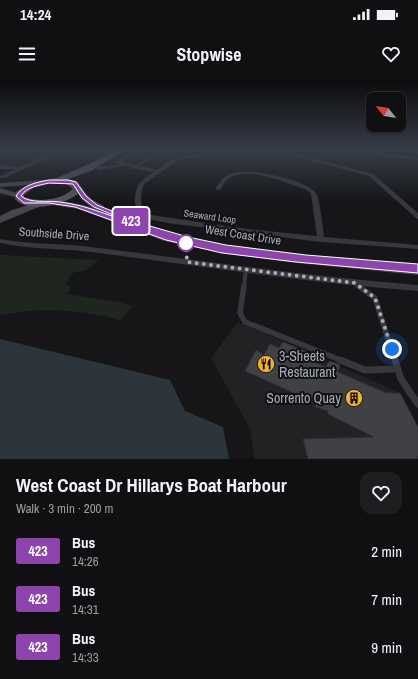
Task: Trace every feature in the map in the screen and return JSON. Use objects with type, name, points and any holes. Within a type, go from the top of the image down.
[{"type":"main road","points":[[0,214],[19,198],[25,189],[88,169],[91,167]]},
{"type":"main road","points":[[0,220],[15,212],[68,196],[78,187],[87,175],[99,168]]},
{"type":"main road","points":[[0,185],[68,181],[78,187]]},
{"type":"main road","name":"West Coast Drive","points":[[78,187],[84,197],[96,206],[148,228],[186,239],[306,258],[418,267]]},
{"type":"main road","points":[[0,190],[24,201],[45,202]]},
{"type":"main road","name":"West Coast Drive","points":[[45,202],[81,207],[168,239],[222,250],[293,260],[418,271]]},
{"type":"street","points":[[0,167],[17,168]]},
{"type":"street","points":[[1,177],[21,167]]},
{"type":"street","points":[[99,168],[117,167]]},
{"type":"street","points":[[128,167],[157,171]]},
{"type":"street","name":"Seaward Loop","points":[[164,167],[157,171],[140,187],[138,205],[142,213],[149,216],[214,227],[320,240],[418,247]]},
{"type":"street","points":[[339,167],[371,175],[418,217]]},
{"type":"street","points":[[218,189],[229,176],[254,172],[309,190],[314,194],[320,240]]},
{"type":"street","name":"Southside Drive","points":[[0,241],[96,250],[355,283],[418,288]]},
{"type":"street","name":"Southside Drive","points":[[0,246],[153,258]]},
{"type":"lane","points":[[246,269],[240,313],[245,322],[365,370],[397,369]]},
{"type":"lane","points":[[355,283],[375,298],[401,379],[418,404]]},
{"type":"shaded area","points":[[0,255],[99,260],[85,271],[74,272],[65,284],[71,286],[67,294],[118,302],[133,306],[120,320],[90,313],[60,310],[15,312],[0,315]]},
{"type":"shaded area","points":[[238,322],[396,391],[418,428],[418,459],[255,459],[250,429],[211,358]]},
{"type":"shaded area","points":[[0,339],[170,380],[185,411],[223,427],[229,459],[0,459]]},
{"type":"building","name":"Sorrento Quay","points":[[283,342],[308,352],[305,359],[326,367],[329,361],[336,363],[340,365],[338,372],[386,393],[400,393],[418,427],[418,459],[308,459],[303,439],[374,437],[328,414],[328,411],[315,407],[316,403],[245,371],[256,350],[264,355],[270,344],[279,348]]},
{"type":"bus line","name":"423","points":[[418,267],[306,258],[226,247],[186,239],[148,228],[96,206],[84,197],[78,186],[68,181],[49,181],[36,184],[25,189],[18,196],[20,199],[32,203],[49,202],[81,207],[123,224],[168,239],[193,245],[296,260],[349,266],[418,271]]},
{"type":"place","name":"3-Sheets Restaurant","points":[[266,364]]},
{"type":"place","name":"Sorrento Quay","points":[[354,398]]},
{"type":"route","points":[[186,243],[187,262],[355,283],[375,298],[392,349]]}]
